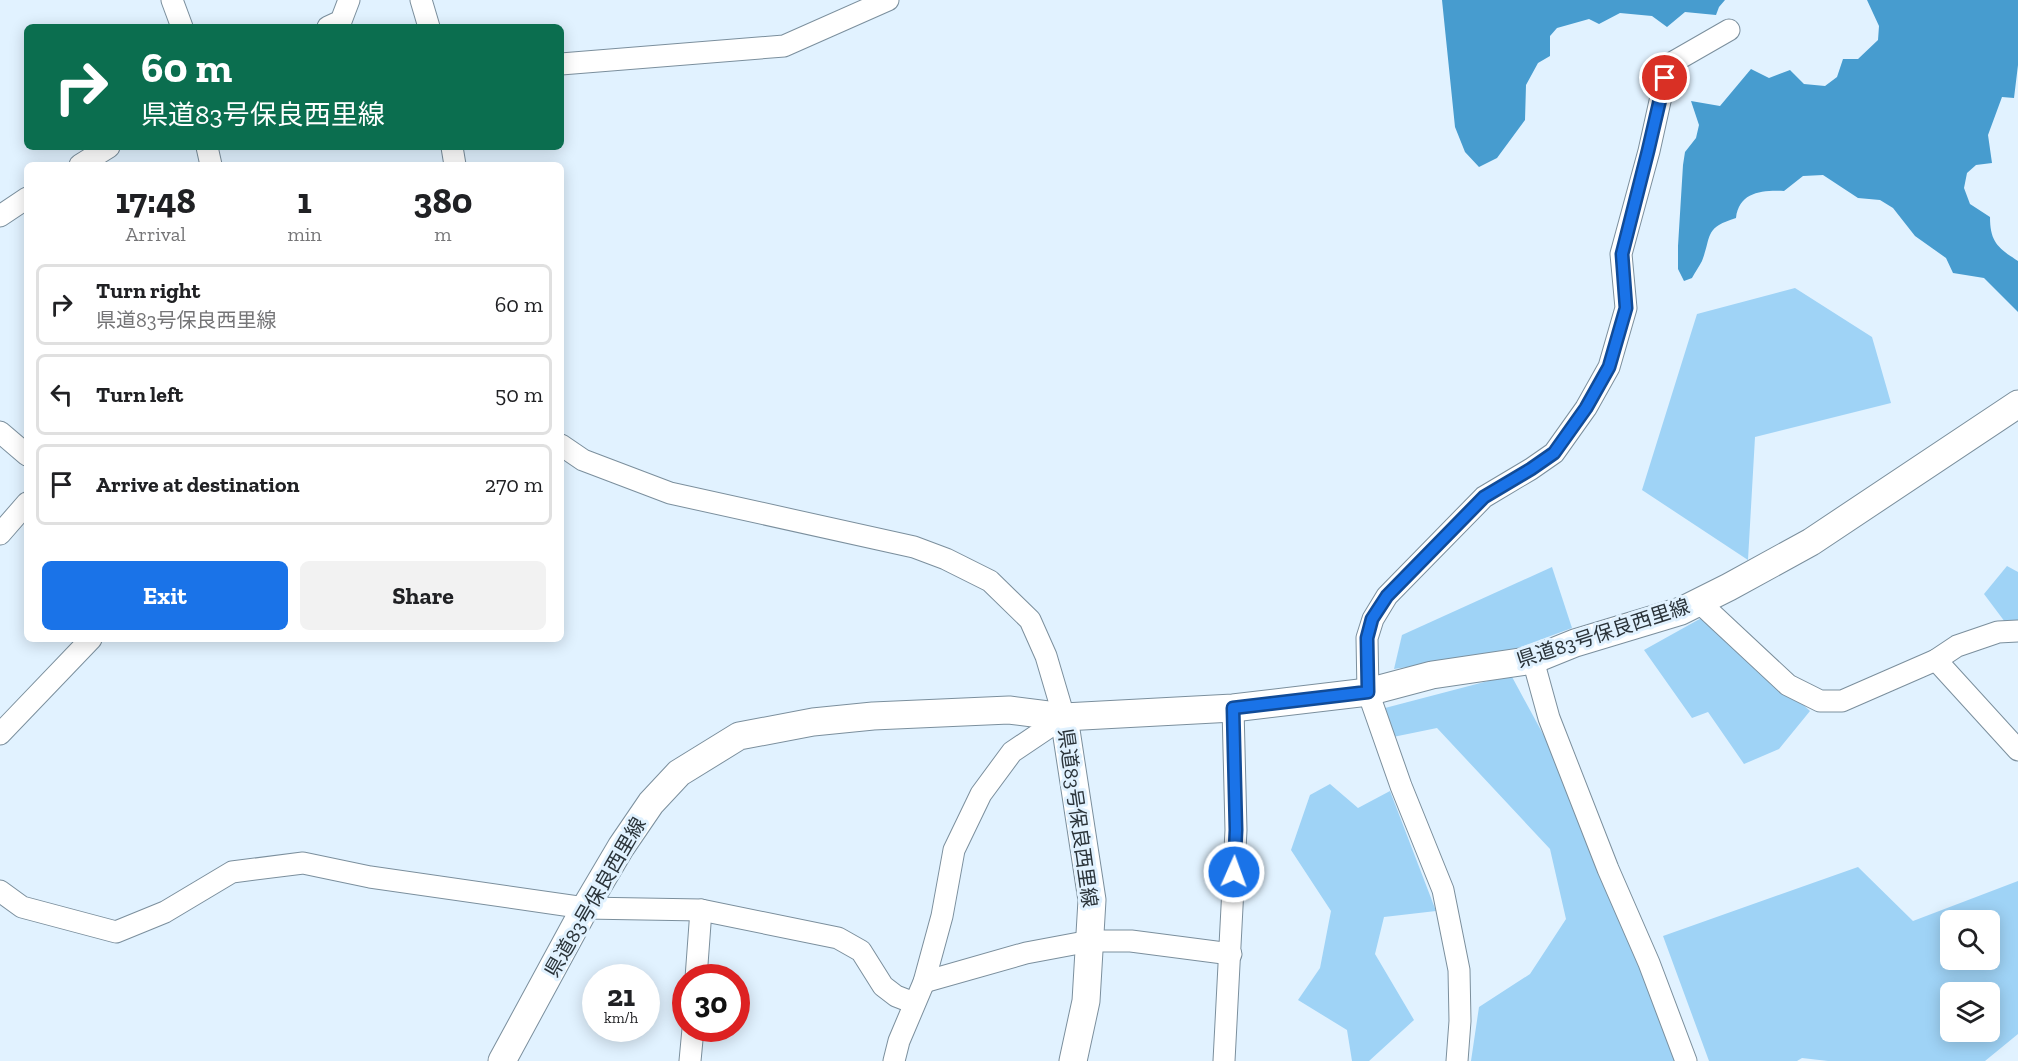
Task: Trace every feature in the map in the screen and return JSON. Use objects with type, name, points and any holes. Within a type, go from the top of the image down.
[{"type":"main road","name":"県道83号保良西里線","points":[[502,1061],[585,908],[621,847],[651,803],[679,773],[738,735],[813,722],[873,716],[1009,710],[1064,717],[1233,708],[1368,692],[1432,675],[1533,660],[1575,643],[1681,611],[1699,602],[1811,542],[2018,404]]},
{"type":"main road","name":"県道83号保良西里線","points":[[1064,717],[1092,900],[1086,1001],[1073,1061]]},
{"type":"street","points":[[172,0],[181,24]]},
{"type":"street","points":[[339,24],[349,0]]},
{"type":"street","points":[[421,0],[428,24]]},
{"type":"street","points":[[564,64],[784,46],[888,0]]},
{"type":"street","points":[[1457,1061],[1460,1021],[1459,970],[1443,890],[1401,786],[1368,692],[1367,638],[1372,619],[1387,596],[1484,497],[1554,453],[1586,408],[1609,367],[1626,308],[1622,254],[1668,65],[1729,30]]},
{"type":"street","points":[[85,162],[104,150]]},
{"type":"street","points":[[0,216],[24,200]]},
{"type":"street","points":[[0,432],[24,452]]},
{"type":"street","points":[[564,447],[582,460],[670,493],[915,547],[946,559],[990,581],[1030,620],[1046,656],[1064,717],[1012,752],[981,794],[954,850],[942,916],[924,982],[899,1041],[894,1061]]},
{"type":"street","points":[[0,534],[24,506]]},
{"type":"street","points":[[1699,602],[1788,685],[1820,701],[1842,701],[1936,660],[1957,646],[1998,632],[2018,631]]},
{"type":"street","points":[[0,734],[88,642]]},
{"type":"street","points":[[1533,660],[1549,718],[1608,869],[1649,963],[1686,1061]]},
{"type":"street","points":[[1936,660],[2018,750]]},
{"type":"street","points":[[1224,1061],[1236,830],[1233,708]]},
{"type":"street","points":[[0,891],[22,907],[116,932],[165,912],[232,872],[303,863],[370,877],[585,908],[701,910],[838,938],[861,951],[883,986],[896,996],[914,1003]]},
{"type":"street","points":[[697,964],[701,910]]},
{"type":"street","points":[[924,982],[1026,953],[1090,941],[1131,941],[1231,954]]},
{"type":"street","points":[[690,1061],[692,1042]]},
{"type":"shaded area","points":[[1442,0],[1725,0],[1716,15],[1685,12],[1667,27],[1652,16],[1620,13],[1599,24],[1589,19],[1557,28],[1550,36],[1550,56],[1538,63],[1526,85],[1525,120],[1497,158],[1479,167],[1465,152],[1455,127]]},
{"type":"shaded area","points":[[1867,0],[2018,0],[2018,65],[2014,98],[2002,97],[1988,135],[1992,163],[1976,165],[1967,173],[1964,188],[1970,204],[1990,217],[1990,226],[1997,243],[2018,261],[2018,312],[1984,278],[1953,273],[1946,258],[1915,236],[1893,208],[1880,200],[1858,198],[1823,175],[1803,176],[1784,191],[1753,194],[1742,203],[1736,218],[1714,229],[1702,261],[1692,278],[1684,281],[1678,269],[1683,165],[1685,152],[1696,138],[1699,125],[1691,101],[1720,106],[1751,69],[1769,78],[1790,70],[1804,84],[1825,86],[1837,77],[1843,59],[1858,59],[1878,40],[1879,26]]},
{"type":"shaded area","points":[[1795,288],[1872,337],[1891,403],[1755,437],[1748,560],[1642,490],[1697,314]]},
{"type":"shaded area","points":[[2007,566],[2018,572],[2018,622],[2005,622],[1984,594]]},
{"type":"shaded area","points":[[1552,567],[1572,628],[1507,652],[1394,669],[1402,635]]},
{"type":"shaded area","points":[[1705,616],[1810,711],[1779,749],[1744,764],[1708,712],[1692,718],[1644,650]]},
{"type":"shaded area","points":[[1511,675],[1556,758],[1680,1061],[1471,1061],[1479,1007],[1530,974],[1566,919],[1550,849],[1437,728],[1393,737],[1385,708]]},
{"type":"shaded area","points":[[1330,784],[1358,808],[1390,791],[1436,911],[1384,917],[1375,954],[1414,1020],[1369,1061],[1352,1061],[1347,1030],[1298,1000],[1320,968],[1331,911],[1291,850],[1310,795]]},
{"type":"shaded area","points":[[1858,867],[1913,921],[1940,911],[1940,970],[2000,970],[2000,910],[1942,910],[2018,881],[2018,1034],[1985,1061],[1828,1061],[1802,1058],[1797,1061],[1709,1061],[1663,936]]},
{"type":"route","points":[[1234,872],[1236,830],[1233,708],[1368,692],[1367,638],[1372,619],[1387,596],[1484,497],[1554,453],[1586,408],[1609,367],[1626,308],[1622,254],[1665,78]]}]
